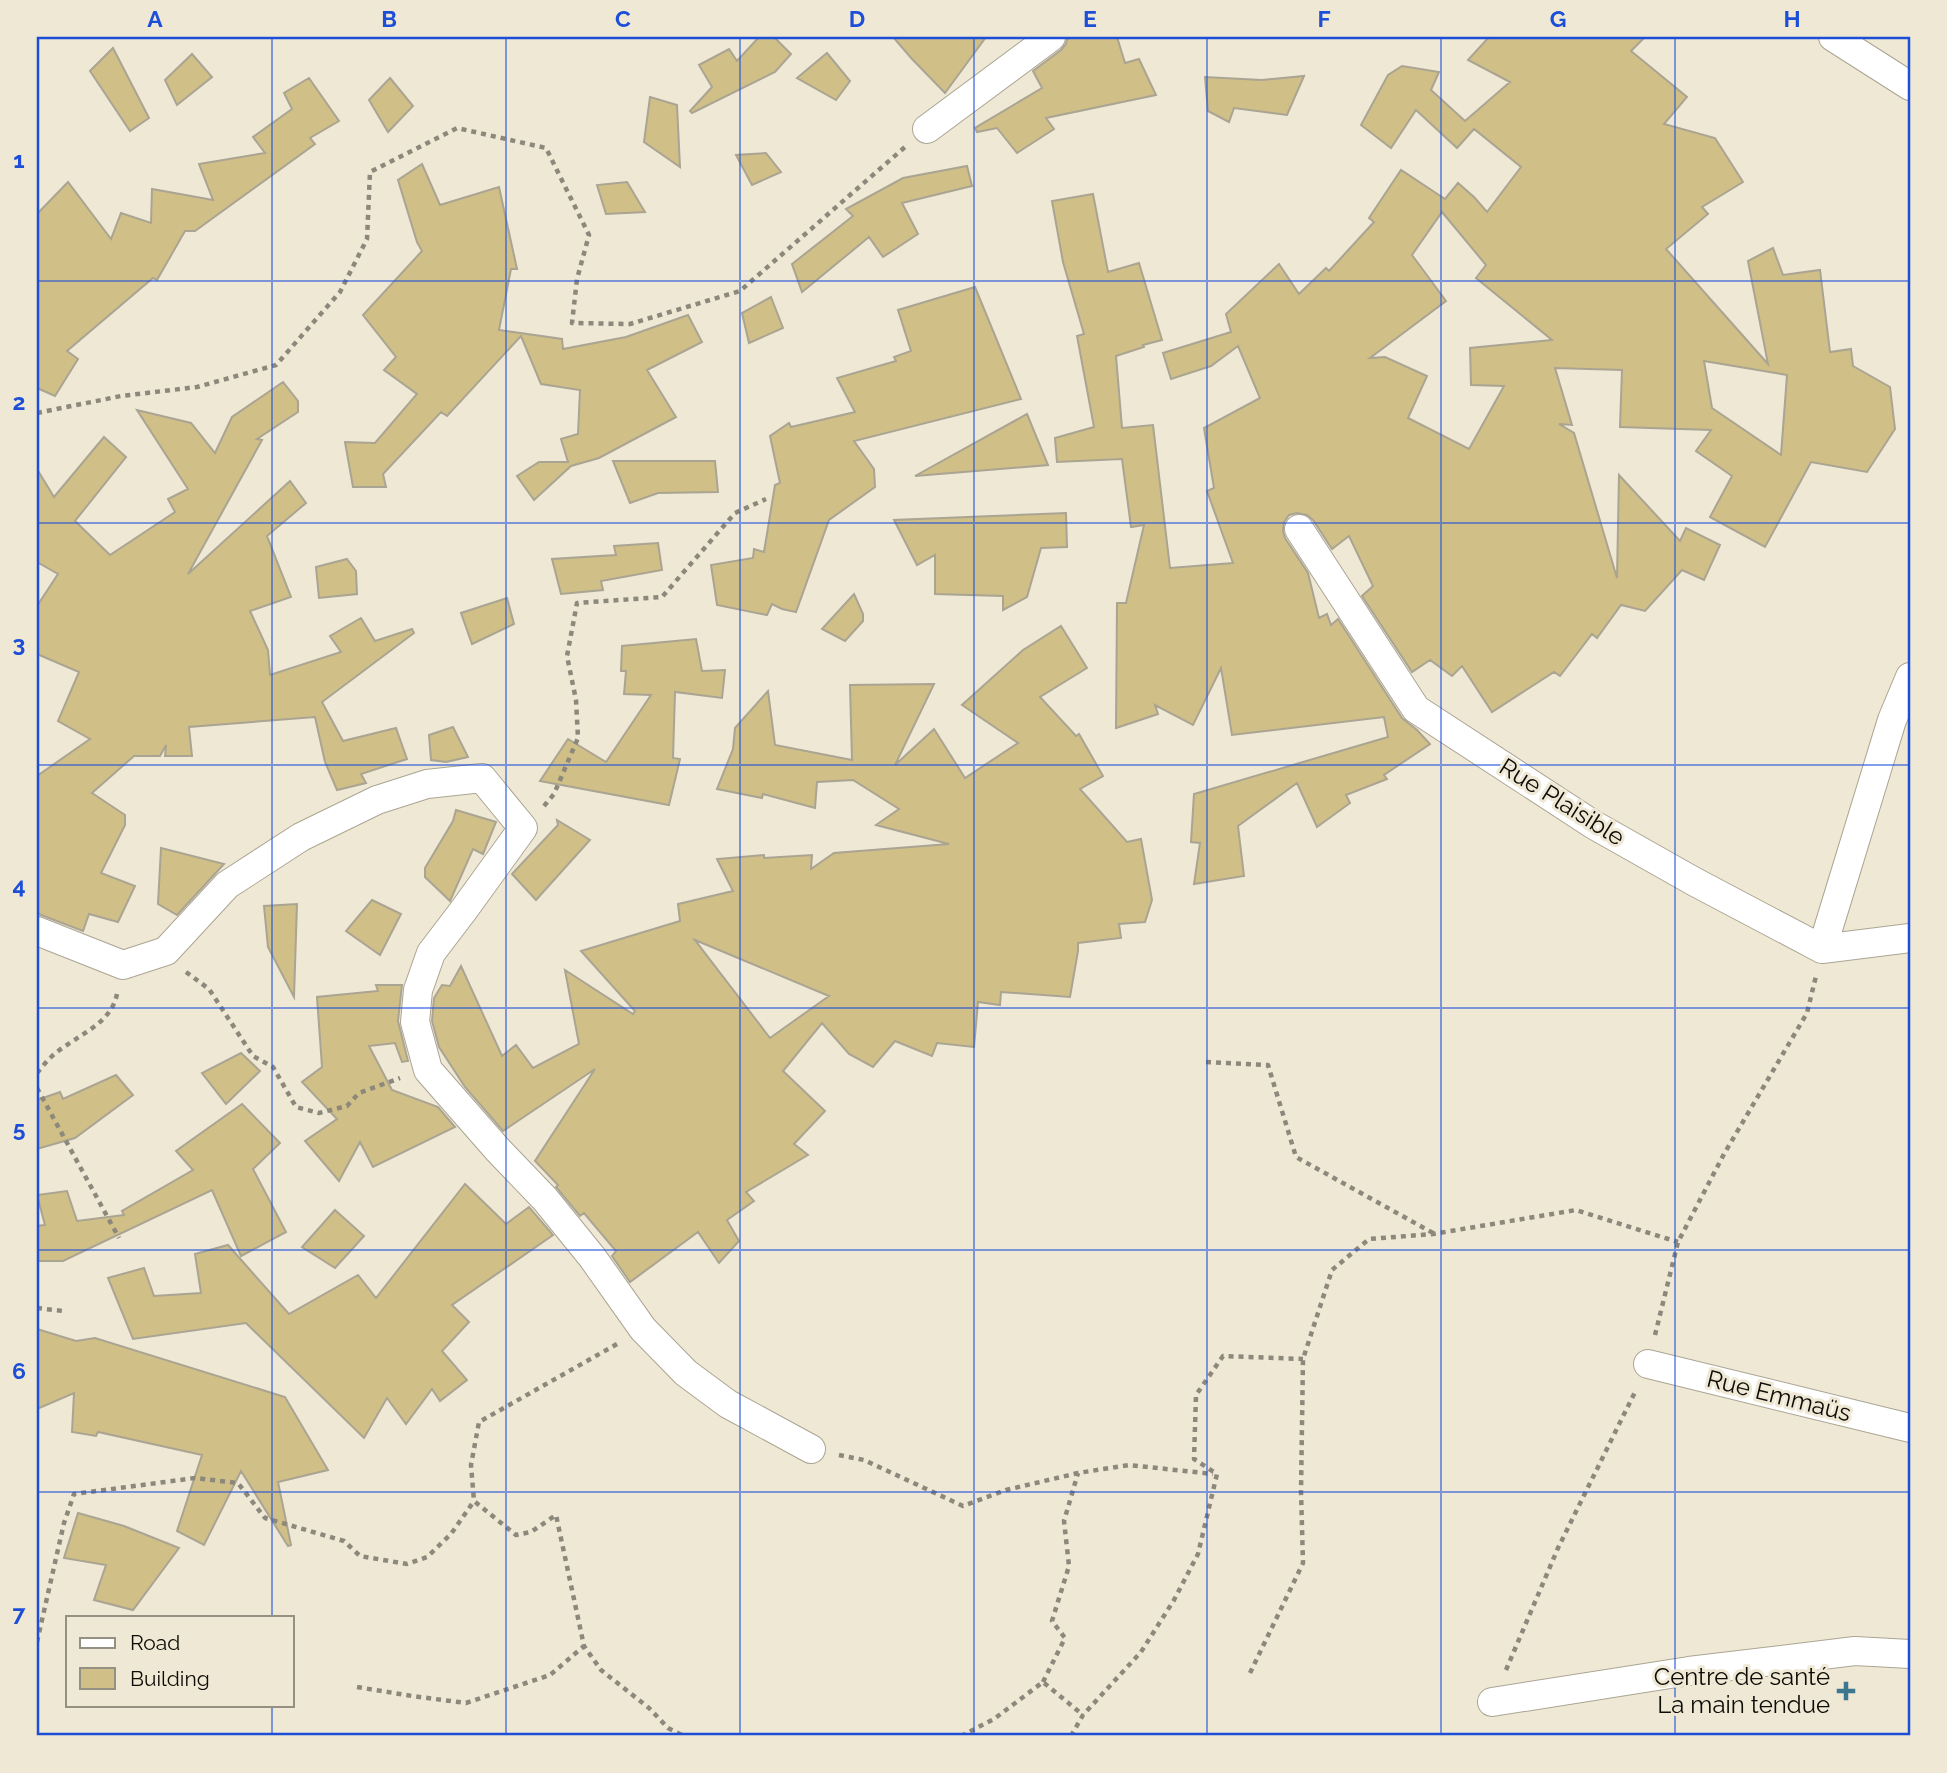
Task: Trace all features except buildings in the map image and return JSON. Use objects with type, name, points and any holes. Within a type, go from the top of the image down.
[{"type":"street","points":[[927,129],[1051,37]]},
{"type":"street","points":[[1833,37],[1910,86]]},
{"type":"street","name":"Rue Plaisible","points":[[1299,529],[1416,709],[1594,825],[1822,949]]},
{"type":"street","points":[[1910,677],[1892,720],[1822,949],[1910,938]]},
{"type":"street","points":[[37,931],[123,965],[166,951],[227,885],[301,837],[377,800],[427,783],[482,778],[523,828],[431,953],[418,990],[415,1022],[428,1070],[545,1199],[592,1257],[643,1329],[686,1373],[728,1404],[811,1449]]},
{"type":"street","name":"Rue Emmaüs","points":[[1648,1364],[1910,1428]]},
{"type":"street","points":[[1492,1702],[1689,1671],[1855,1651],[1910,1654]]},
{"type":"path","points":[[37,413],[121,396],[197,387],[276,365],[340,292],[367,239],[370,172],[457,128],[546,148],[589,235],[577,279],[572,323],[630,324],[740,291],[927,129]]},
{"type":"path","points":[[538,814],[554,794],[578,738],[576,699],[567,656],[577,603],[662,597],[735,513],[766,499]]},
{"type":"path","points":[[166,951],[187,973],[209,989],[253,1056],[273,1067],[296,1107],[319,1113],[347,1106],[359,1093],[387,1081],[428,1070]]},
{"type":"path","points":[[37,1073],[56,1053],[93,1029],[115,1003],[123,965]]},
{"type":"path","points":[[1206,1062],[1268,1065],[1296,1157],[1433,1234]]},
{"type":"path","points":[[37,1088],[119,1238]]},
{"type":"path","points":[[1250,1674],[1303,1563],[1303,1359],[1332,1270],[1369,1239],[1433,1234],[1576,1210],[1678,1242]]},
{"type":"path","points":[[37,1308],[63,1311]]},
{"type":"path","points":[[37,1642],[64,1523],[74,1494],[195,1478],[238,1483],[265,1518],[344,1541],[360,1556],[407,1564],[427,1557],[451,1534],[474,1501],[471,1465],[479,1422],[643,1329]]},
{"type":"path","points":[[1217,1474],[1194,1459],[1196,1395],[1223,1356],[1303,1359]]},
{"type":"path","points":[[811,1449],[864,1460],[963,1506],[1006,1490],[1078,1473],[1129,1465],[1217,1474]]},
{"type":"path","points":[[961,1736],[994,1719],[1043,1682],[1065,1637],[1052,1621],[1069,1566],[1064,1521],[1078,1473]]},
{"type":"path","points":[[1071,1736],[1083,1715],[1141,1652],[1174,1601],[1198,1554],[1217,1474]]},
{"type":"path","points":[[474,1501],[516,1535],[531,1532],[556,1515],[584,1646],[601,1670],[649,1708],[668,1727],[684,1736]]},
{"type":"path","points":[[357,1687],[467,1703],[550,1675],[584,1646]]},
{"type":"path","points":[[1043,1682],[1083,1715]]},
{"type":"place","name":"Centre de santé La main tendue","points":[[1846,1691]]}]
